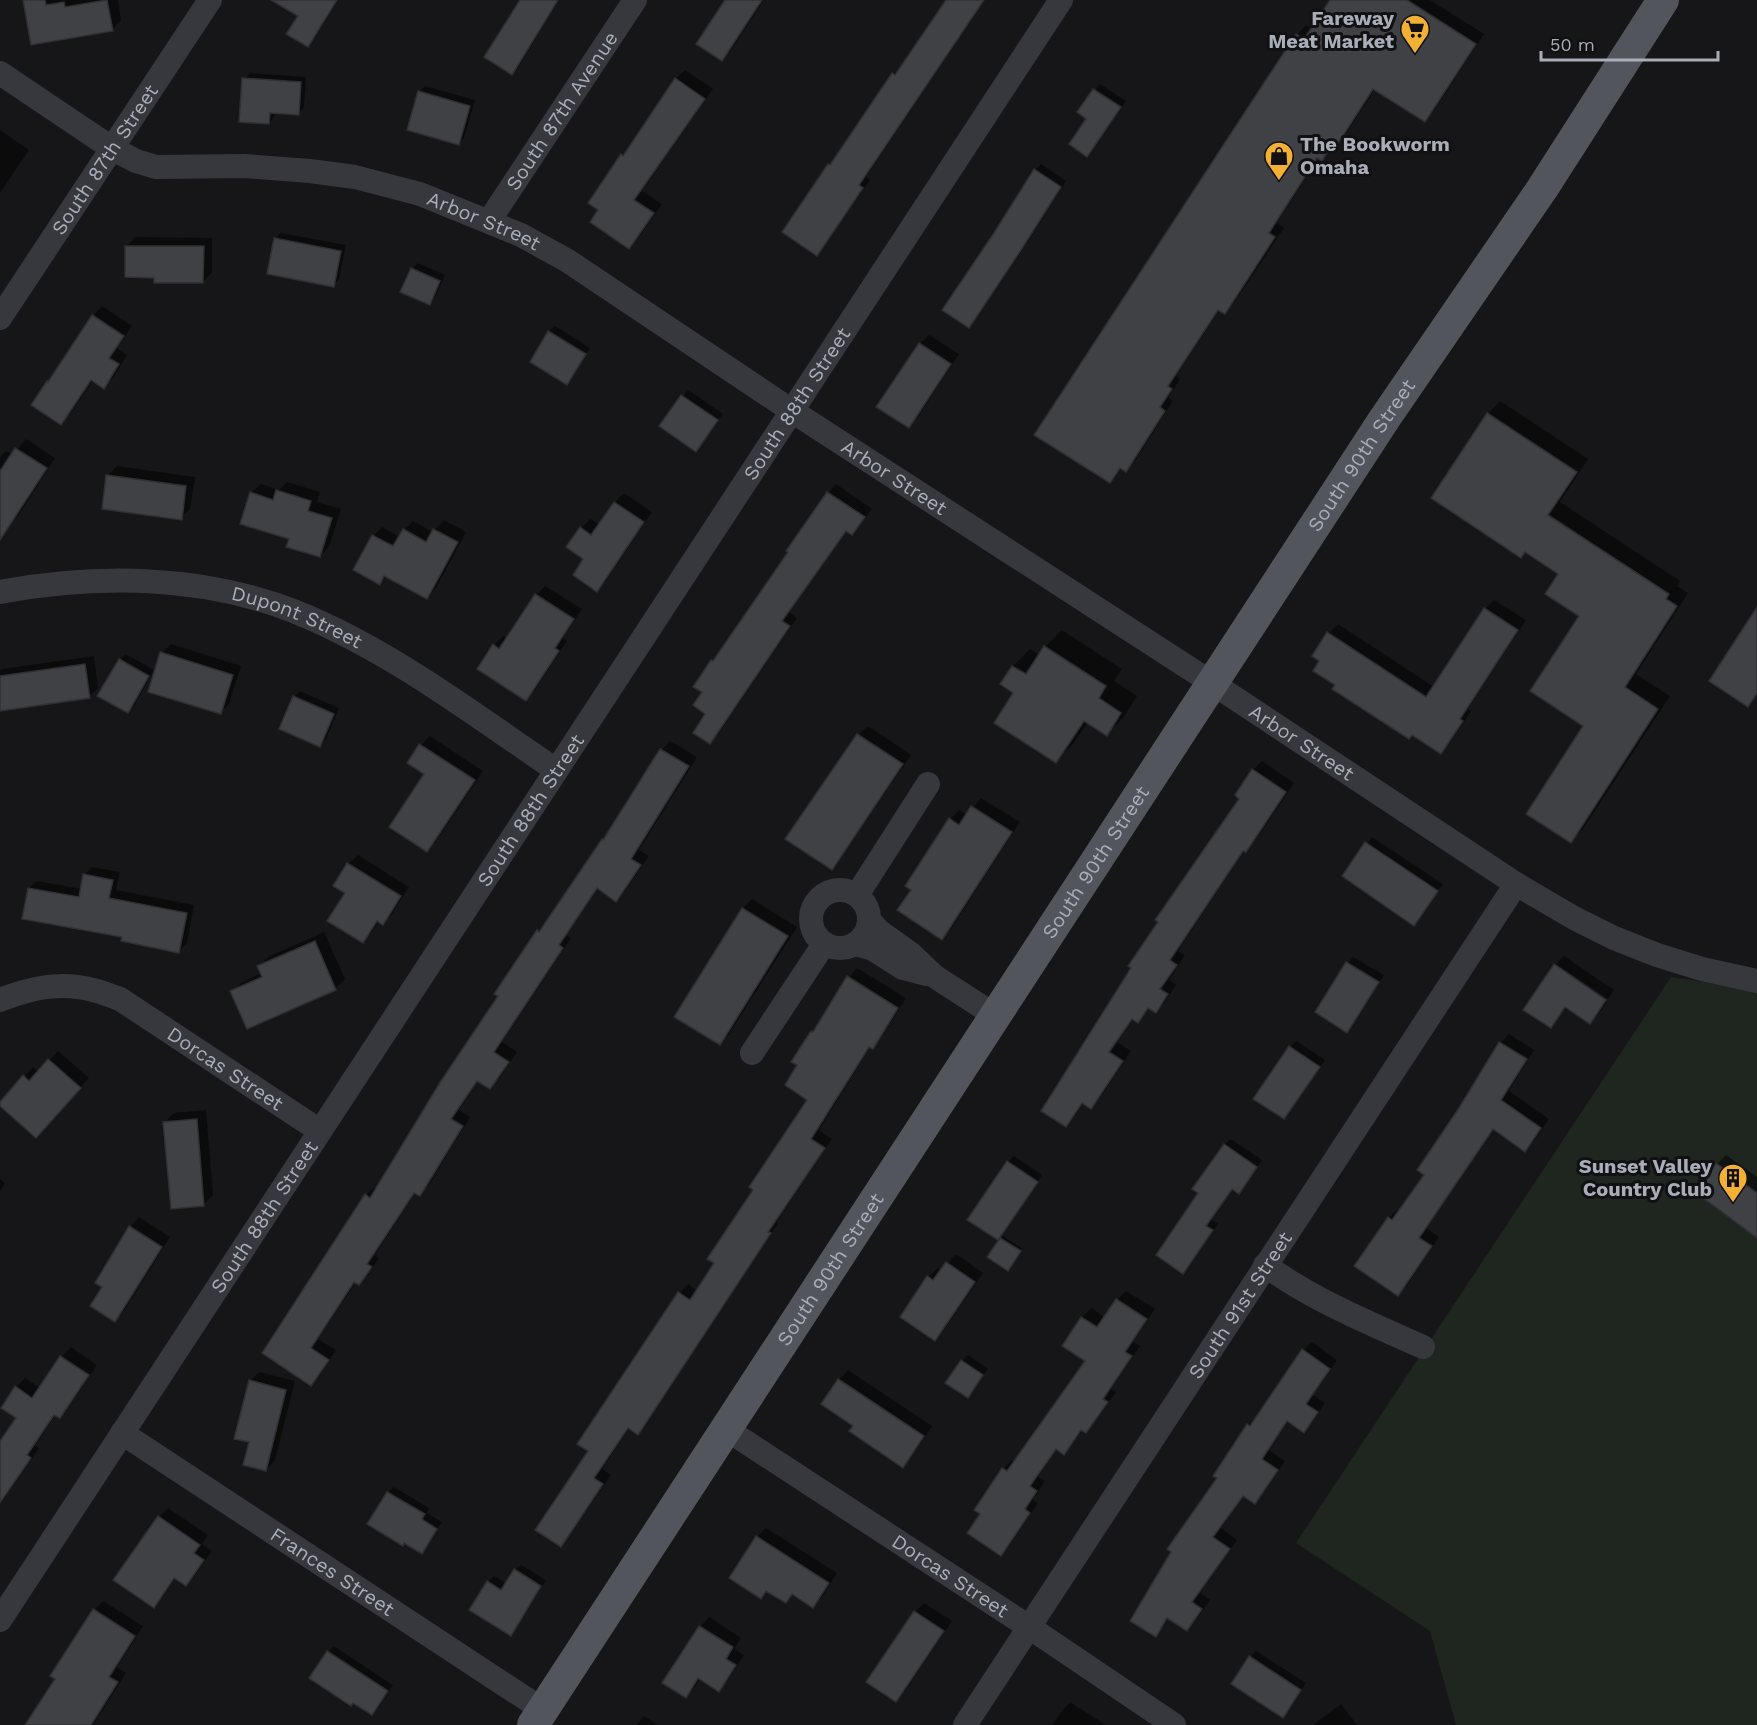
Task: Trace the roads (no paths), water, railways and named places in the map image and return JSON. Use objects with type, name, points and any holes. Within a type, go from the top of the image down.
[{"type":"main road","name":"South 90th Street","points":[[538,1717],[1212,683],[1431,349],[1542,189],[1663,0]]},
{"type":"street","name":"South 87th Street","points":[[0,318],[210,0]]},
{"type":"street","name":"South 87th Avenue","points":[[489,221],[634,0]]},
{"type":"street","name":"South 88th Street","points":[[0,1620],[1061,0]]},
{"type":"street","name":"Arbor Street","points":[[0,73],[113,149],[136,161],[156,167],[245,166],[355,177],[420,194],[521,235],[568,261],[792,411],[1212,683],[1516,884],[1574,918],[1614,938],[1657,955],[1702,969],[1755,975]]},
{"type":"street","name":"Dupont Street","points":[[0,592],[64,583],[158,582],[233,593],[265,602],[297,613],[361,644],[418,678],[556,770]]},
{"type":"street","points":[[857,895],[928,784]]},
{"type":"street","name":"South 91st Street","points":[[965,1725],[1516,884]]},
{"type":"street","points":[[834,890],[847,891],[857,895],[868,909],[869,920],[867,931],[861,940],[846,948],[840,948],[824,944],[816,936],[811,913],[815,903],[824,894],[834,890]]},
{"type":"street","points":[[869,920],[879,931],[911,954],[934,976],[996,1016]]},
{"type":"street","points":[[752,1053],[824,944]]},
{"type":"street","points":[[856,944],[881,953],[903,968],[934,976]]},
{"type":"street","name":"Dorcas Street","points":[[0,1000],[42,987],[76,987],[120,999],[320,1131]]},
{"type":"street","points":[[1265,1265],[1337,1308],[1423,1347]]},
{"type":"street","name":"Dorcas Street","points":[[726,1429],[1029,1627],[1174,1725]]},
{"type":"street","name":"Frances Street","points":[[122,1433],[538,1717]]},
{"type":"place","name":"Fareway Meat Market","points":[[1415,54]]},
{"type":"place","name":"The Bookworm Omaha","points":[[1279,182]]},
{"type":"place","name":"Sunset Valley Country Club","points":[[1733,1204]]}]
